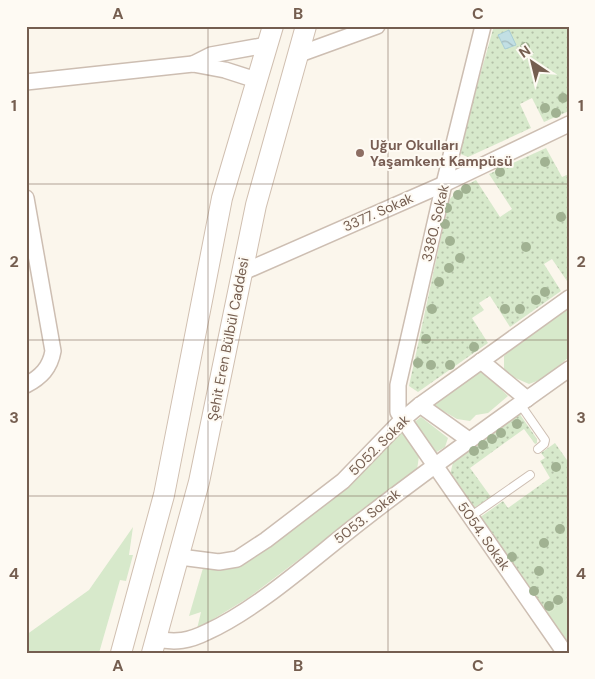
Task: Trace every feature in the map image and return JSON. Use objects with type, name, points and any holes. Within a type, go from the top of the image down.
[{"type":"main road","points":[[120,653],[164,495],[222,198],[273,26]]},
{"type":"main road","name":"Şehit Eren Bülbül Caddesi","points":[[154,646],[180,558],[199,482],[256,205],[306,26]]},
{"type":"main road","points":[[262,63],[295,63]]},
{"type":"street","points":[[295,63],[377,26]]},
{"type":"street","name":"3380. Sokak","points":[[402,420],[398,405],[398,385],[444,184],[483,26]]},
{"type":"street","points":[[193,64],[211,55],[262,63]]},
{"type":"street","points":[[26,82],[193,64],[225,70],[262,63]]},
{"type":"street","name":"3377. Sokak","points":[[241,273],[444,184],[569,124]]},
{"type":"street","points":[[26,198],[53,351],[51,362],[45,371],[26,385]]},
{"type":"street","name":"5052. Sokak","points":[[180,558],[219,562],[238,559],[343,481],[402,420],[420,405],[569,298]]},
{"type":"street","points":[[481,361],[523,401]]},
{"type":"street","name":"5053. Sokak","points":[[154,646],[181,642],[219,626],[255,603],[433,465],[569,369]]},
{"type":"street","points":[[420,405],[469,440]]},
{"type":"street","name":"5054. Sokak","points":[[402,420],[566,653]]},
{"type":"lane","points":[[523,401],[545,440],[544,444],[538,449]]},
{"type":"lane","points":[[470,517],[530,475]]},
{"type":"green space","points":[[494,26],[569,26],[569,111],[544,122],[532,98],[520,104],[531,128],[468,157],[458,153]]},
{"type":"green space","points":[[546,148],[562,177],[569,174],[569,284],[552,259],[544,264],[561,291],[510,327],[490,296],[479,303],[484,310],[472,318],[488,343],[418,392],[409,386],[449,200],[459,189],[476,180],[500,217],[512,209],[489,174]]},
{"type":"green space","points":[[569,307],[569,357],[545,378],[529,384],[504,373],[504,356],[522,340]]},
{"type":"green space","points":[[481,370],[508,396],[488,413],[476,415],[470,421],[457,419],[433,405]]},
{"type":"green space","points":[[519,413],[537,439],[537,443],[535,444],[524,429],[470,468],[491,497],[473,509],[450,475],[454,458]]},
{"type":"green space","points":[[421,417],[448,438],[445,447],[435,453],[412,424]]},
{"type":"green space","points":[[400,430],[419,456],[417,470],[248,598],[197,629],[201,612],[189,616],[203,568],[217,570],[247,557]]},
{"type":"green space","points":[[555,443],[569,463],[569,598],[546,615],[479,518],[503,501],[508,508],[550,478],[540,461],[545,458],[541,453]]},
{"type":"green space","points":[[133,527],[129,555],[133,555],[126,581],[120,580],[99,653],[26,653],[26,635],[89,590]]},
{"type":"green space","points":[[569,598],[569,648],[546,615]]},
{"type":"water","points":[[509,30],[516,45],[505,49],[498,35]]},
{"type":"place","name":"Uğur Okulları Yaşamkent Kampüsü","points":[[360,153]]}]
